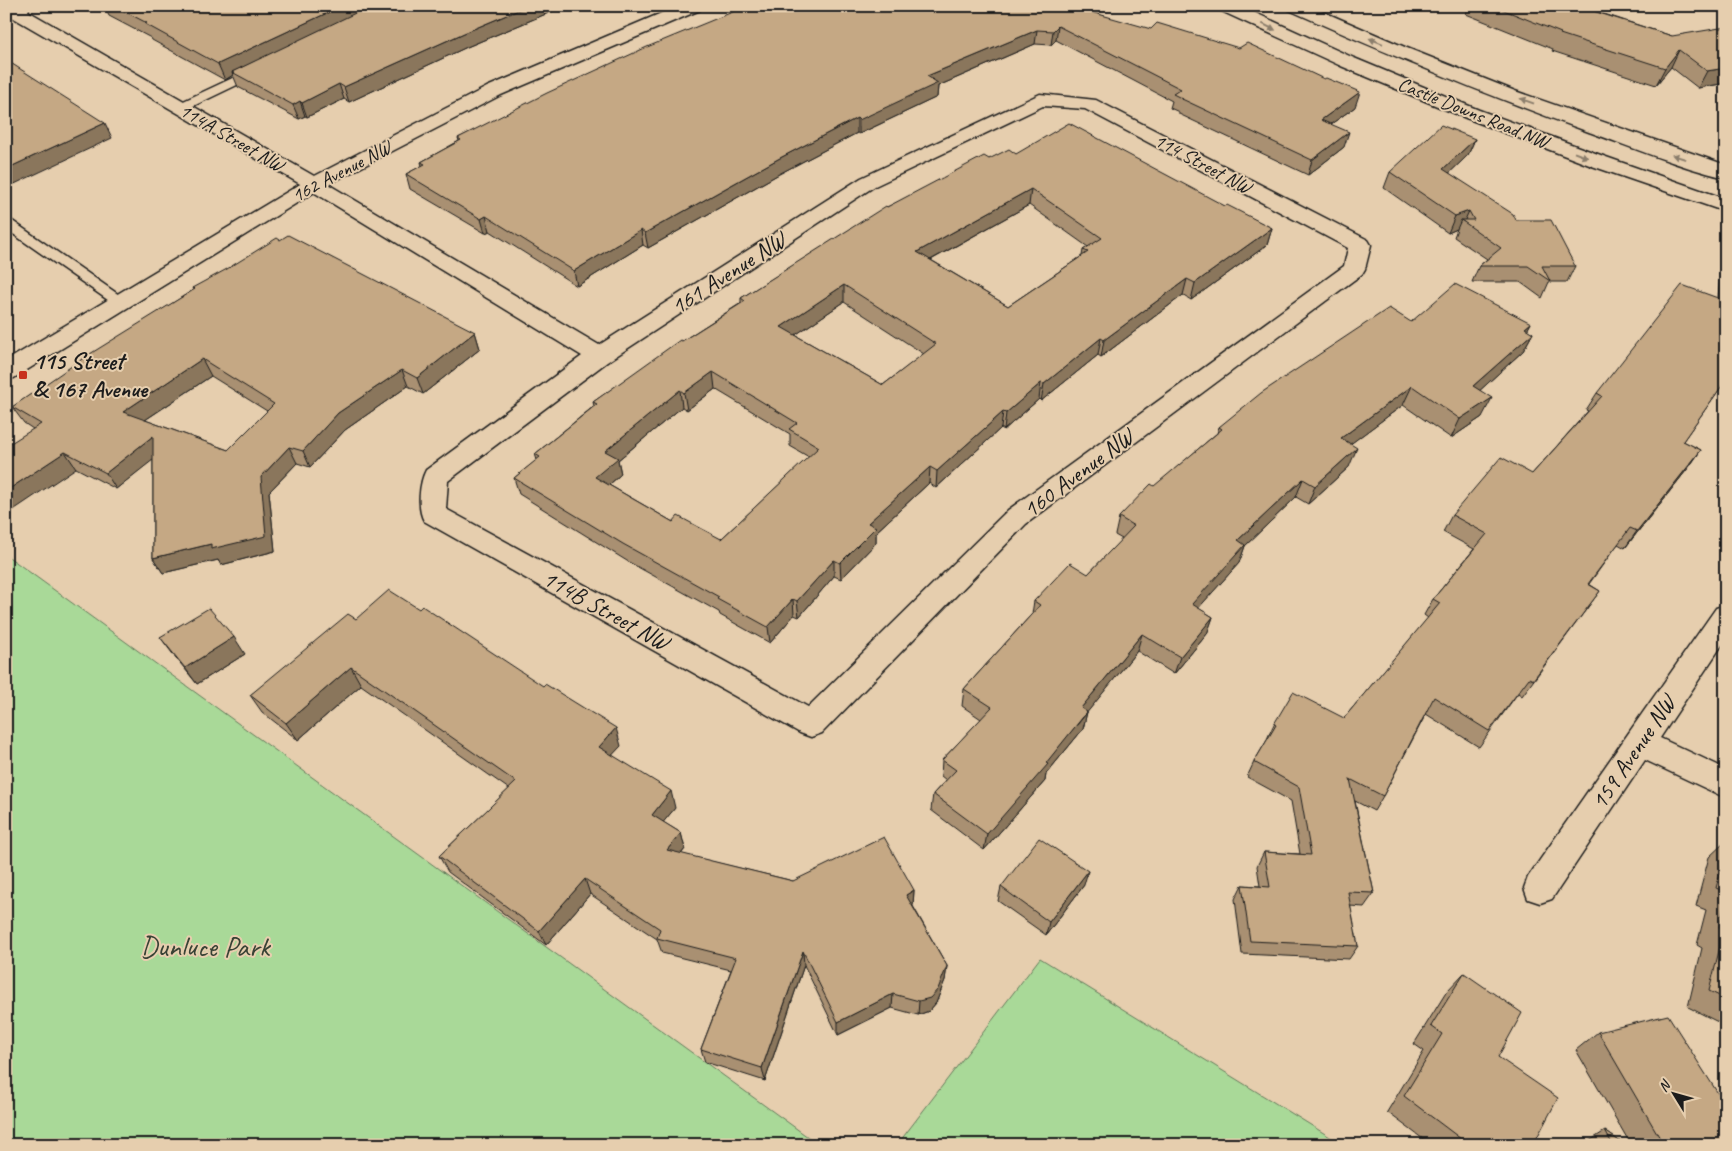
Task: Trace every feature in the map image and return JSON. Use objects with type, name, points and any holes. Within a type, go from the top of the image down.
[{"type":"street","name":"162 Avenue NW","points":[[6,372],[314,184],[494,91],[694,6]]},
{"type":"street","name":"Castle Downs Road NW","points":[[1225,6],[1299,42],[1455,106],[1640,178],[1726,206]]},
{"type":"street","name":"Castle Downs Road NW","points":[[1295,6],[1483,85],[1670,154],[1726,172]]},
{"type":"street","name":"114A Street NW","points":[[19,10],[600,356]]},
{"type":"street","name":"114 Street NW","points":[[1040,100],[1089,104],[1360,245]]},
{"type":"street","name":"161 Avenue NW","points":[[435,477],[600,356],[868,182],[1040,100]]},
{"type":"street","name":"160 Avenue NW","points":[[811,724],[1017,518],[1354,269],[1360,245]]},
{"type":"street","name":"114B Street NW","points":[[435,477],[433,514],[811,724]]},
{"type":"street","name":"159 Avenue NW","points":[[1540,888],[1726,616]]},
{"type":"street","points":[[1640,743],[1726,784]]},
{"type":"lane","points":[[181,107],[269,64]]},
{"type":"lane","points":[[6,223],[120,302]]},
{"type":"green space","name":"Dunluce Park","points":[[6,555],[819,1145],[6,1145]]},
{"type":"green space","points":[[1040,958],[1343,1145],[897,1145]]},
{"type":"building","points":[[114,6],[342,6],[218,64]]},
{"type":"building","points":[[370,6],[528,6],[344,87],[339,84],[302,103],[300,101],[293,105],[232,72]]},
{"type":"building","points":[[747,6],[1078,6],[1077,8],[1151,29],[1157,23],[1239,48],[1247,43],[1324,79],[1326,78],[1360,92],[1321,120],[1349,132],[1312,160],[1182,99],[1173,94],[1181,89],[1058,26],[1053,31],[1037,30],[927,76],[938,83],[859,120],[857,118],[778,159],[645,233],[641,230],[574,271],[486,216],[481,219],[406,174],[425,164],[421,162],[461,140],[458,138],[547,93],[647,47]]},
{"type":"building","points":[[1494,6],[1593,6],[1590,10],[1672,36],[1726,27],[1726,68],[1707,71],[1679,50],[1665,68],[1560,34]]},
{"type":"building","points":[[6,60],[105,123],[6,169]]},
{"type":"building","points":[[1069,123],[1225,206],[1227,205],[1272,228],[1195,283],[1187,279],[1104,340],[1101,338],[1044,384],[1041,383],[1006,413],[1003,412],[937,471],[930,467],[868,523],[876,527],[840,563],[834,560],[797,601],[793,599],[768,627],[717,599],[719,597],[623,544],[514,478],[540,457],[535,454],[597,404],[593,402],[680,340],[682,341],[745,301],[741,298],[886,206],[984,156],[989,159],[1009,149],[1016,154]],"holes":[[[1031,189],[1102,238],[1083,250],[1088,252],[1008,306],[917,252]],[[844,285],[936,344],[883,385],[781,327]],[[713,372],[797,423],[789,429],[819,447],[721,539],[678,516],[673,522],[595,477],[618,458],[605,451],[680,390],[684,393]]]},
{"type":"building","points":[[1441,125],[1475,139],[1443,169],[1513,214],[1516,220],[1551,220],[1575,266],[1542,266],[1550,281],[1528,266],[1479,266],[1501,248],[1461,220],[1474,220],[1469,211],[1455,216],[1390,172]]},
{"type":"building","points":[[288,235],[475,332],[417,378],[402,370],[338,413],[303,451],[289,447],[261,477],[266,536],[211,549],[211,544],[153,558],[153,436],[106,473],[65,452],[6,491],[6,446],[41,424],[12,407],[85,357],[195,289],[192,288],[277,238],[280,240]],"holes":[[[202,359],[274,404],[228,450],[123,412]]]},
{"type":"building","points":[[1455,284],[1531,323],[1525,328],[1533,333],[1473,386],[1492,398],[1460,419],[1412,386],[1341,438],[1357,448],[1315,486],[1303,479],[1238,540],[1245,545],[1192,604],[1213,617],[1180,657],[1142,634],[1081,708],[1087,712],[1046,763],[1048,764],[987,834],[933,794],[956,770],[942,760],[992,707],[964,689],[1040,605],[1034,601],[1070,563],[1088,574],[1134,526],[1119,517],[1151,484],[1154,486],[1222,429],[1219,427],[1261,393],[1389,308],[1411,322]]},
{"type":"building","points":[[1682,285],[1726,301],[1726,380],[1683,441],[1701,450],[1637,531],[1630,528],[1588,584],[1600,591],[1533,680],[1529,678],[1489,731],[1434,697],[1383,796],[1350,779],[1374,893],[1348,892],[1358,946],[1250,941],[1242,885],[1270,887],[1264,852],[1311,855],[1299,787],[1254,762],[1293,692],[1344,718],[1440,603],[1433,599],[1487,534],[1452,515],[1501,457],[1532,474],[1602,396],[1597,393]]},
{"type":"building","points":[[389,590],[419,609],[422,606],[543,686],[545,684],[616,728],[599,747],[671,791],[652,815],[681,833],[667,850],[793,881],[884,837],[914,890],[906,895],[947,966],[938,989],[930,998],[919,1001],[893,994],[838,1022],[803,951],[762,1068],[701,1049],[736,958],[657,938],[660,929],[585,879],[539,931],[439,856],[516,782],[351,667],[286,723],[250,695],[348,614],[356,619]]},
{"type":"building","points":[[209,608],[234,637],[185,668],[160,637]]},
{"type":"building","points":[[1039,838],[1088,871],[1049,922],[1001,887]]},
{"type":"building","points":[[1726,852],[1726,892],[1716,888]]},
{"type":"building","points":[[1726,897],[1726,999],[1709,991],[1724,931],[1719,928]]},
{"type":"building","points":[[1464,973],[1522,1013],[1498,1057],[1558,1098],[1533,1145],[1469,1145],[1404,1096],[1442,1034],[1431,1026]]},
{"type":"building","points":[[1668,1015],[1726,1106],[1726,1145],[1664,1145],[1598,1032]]},
{"type":"building","points":[[1605,1131],[1625,1145],[1613,1145]]},
{"type":"place","name":"115 Street & 167 Avenue","points":[[23,375]]}]
